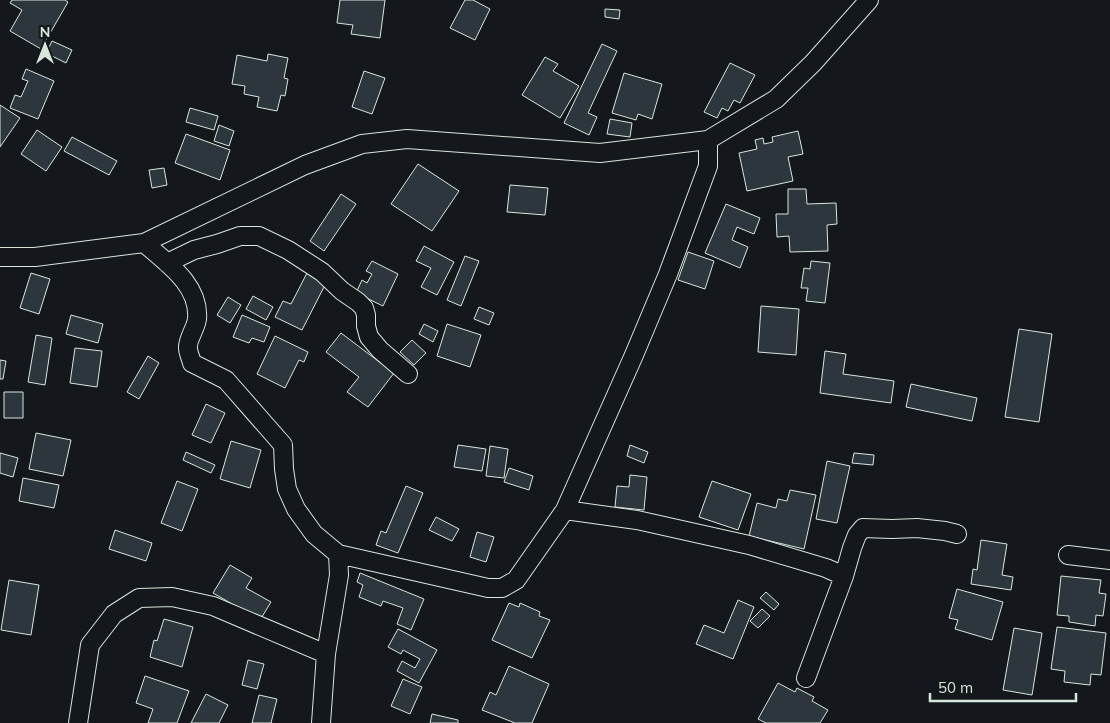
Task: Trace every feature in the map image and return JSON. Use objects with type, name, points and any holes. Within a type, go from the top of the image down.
[{"type":"street","points":[[0,258],[35,257],[144,243],[305,165],[362,144],[407,140],[600,153],[708,140],[776,98],[813,62],[869,0]]},
{"type":"street","points":[[144,243],[167,262],[189,286],[197,306],[197,321],[188,347],[192,363],[226,380],[283,445],[287,489],[296,509],[314,534],[338,554],[488,588],[502,588],[516,580],[565,510],[668,274],[708,166],[708,140]]},
{"type":"street","points":[[167,262],[194,250],[240,236],[259,236],[288,250],[322,272],[342,291],[358,302],[364,308],[369,337],[380,350],[408,374]]},
{"type":"street","points":[[565,510],[637,520],[749,545],[826,568],[844,576]]},
{"type":"street","points":[[806,678],[844,576],[854,541],[863,528],[892,530],[917,528],[957,534]]},
{"type":"street","points":[[321,723],[326,654],[339,575],[338,554]]},
{"type":"street","points":[[1068,555],[1110,560]]},
{"type":"street","points":[[78,723],[90,645],[114,614],[139,598],[172,597],[213,606],[326,654]]},
{"type":"building","points":[[12,0],[65,0],[68,2],[41,49],[10,31],[22,10],[10,3]]},
{"type":"building","points":[[340,0],[385,0],[380,38],[351,34],[353,25],[337,23]]},
{"type":"building","points":[[465,0],[473,0],[490,9],[475,40],[450,28]]},
{"type":"building","points":[[605,9],[620,10],[619,19],[605,17]]},
{"type":"building","points":[[52,41],[72,50],[66,63],[46,53]]},
{"type":"building","points":[[602,44],[617,51],[588,113],[597,117],[589,135],[564,123]]},
{"type":"building","points":[[268,54],[288,58],[284,78],[288,79],[285,96],[281,95],[277,111],[257,107],[259,97],[244,94],[245,86],[232,84],[237,55],[267,61]]},
{"type":"building","points":[[545,57],[558,64],[553,71],[579,86],[560,118],[522,95]]},
{"type":"building","points":[[730,63],[755,75],[740,103],[734,100],[728,111],[722,108],[717,118],[704,112]]},
{"type":"building","points":[[26,69],[54,81],[38,119],[10,108],[15,95],[21,97],[28,81],[22,79]]},
{"type":"building","points":[[364,71],[385,78],[372,114],[352,107]]},
{"type":"building","points":[[624,73],[662,84],[652,119],[638,114],[636,120],[612,113]]},
{"type":"building","points":[[0,105],[20,118],[0,147]]},
{"type":"building","points":[[190,108],[218,116],[214,130],[186,122]]},
{"type":"building","points":[[610,119],[632,123],[630,137],[607,134]]},
{"type":"building","points":[[219,125],[234,131],[229,146],[214,141]]},
{"type":"building","points":[[37,130],[62,147],[46,171],[21,154]]},
{"type":"building","points":[[798,131],[803,154],[788,157],[793,181],[747,191],[739,153],[757,149],[755,140],[763,138],[764,144],[773,142],[772,137]]},
{"type":"building","points":[[186,134],[230,150],[220,180],[175,163]]},
{"type":"building","points":[[72,137],[117,161],[109,175],[64,151]]},
{"type":"building","points":[[418,164],[459,191],[432,231],[391,204]]},
{"type":"building","points":[[164,168],[167,185],[152,188],[149,170]]},
{"type":"building","points":[[510,185],[548,188],[545,215],[507,212]]},
{"type":"building","points":[[788,189],[806,189],[807,204],[836,203],[837,224],[827,225],[828,251],[790,252],[789,236],[777,237],[776,214],[788,214]]},
{"type":"building","points":[[341,194],[356,204],[324,251],[310,241]]},
{"type":"building","points":[[726,204],[760,218],[754,234],[737,227],[732,240],[748,247],[740,268],[705,253]]},
{"type":"building","points":[[424,246],[454,262],[437,295],[421,287],[431,268],[416,261]]},
{"type":"building","points":[[688,252],[714,261],[705,289],[678,280]]},
{"type":"building","points":[[465,256],[479,261],[461,306],[447,300]]},
{"type":"building","points":[[372,261],[398,274],[383,306],[356,293],[362,280],[367,283],[372,274],[366,271]]},
{"type":"building","points":[[811,261],[830,263],[825,303],[806,301],[808,288],[801,288],[804,268],[810,269]]},
{"type":"building","points":[[31,273],[50,279],[39,314],[20,308]]},
{"type":"building","points":[[307,273],[326,283],[302,330],[275,317],[283,301],[291,304]]},
{"type":"building","points":[[253,296],[273,307],[266,320],[246,309]]},
{"type":"building","points":[[228,297],[241,305],[230,323],[217,315]]},
{"type":"building","points":[[761,306],[799,309],[796,355],[758,352]]},
{"type":"building","points":[[479,307],[494,313],[489,325],[474,319]]},
{"type":"building","points":[[71,315],[103,324],[98,343],[66,334]]},
{"type":"building","points":[[242,315],[270,327],[264,342],[252,338],[249,343],[233,337]]},
{"type":"building","points":[[424,324],[438,331],[433,342],[419,334]]},
{"type":"building","points":[[447,324],[481,335],[470,367],[437,356]]},
{"type":"building","points":[[1019,329],[1052,334],[1039,422],[1005,417]]},
{"type":"building","points":[[341,333],[394,373],[368,407],[347,392],[359,377],[326,352]]},
{"type":"building","points":[[36,335],[52,338],[45,385],[28,382]]},
{"type":"building","points":[[275,336],[308,352],[304,362],[299,360],[285,388],[257,374]]},
{"type":"building","points":[[412,340],[426,353],[414,365],[400,352]]},
{"type":"building","points":[[75,348],[102,351],[97,387],[70,383]]},
{"type":"building","points":[[825,351],[846,354],[843,374],[894,381],[891,403],[820,393]]},
{"type":"building","points":[[148,356],[159,363],[139,399],[127,392]]},
{"type":"building","points":[[0,360],[6,361],[3,379],[0,379]]},
{"type":"building","points":[[911,384],[977,398],[972,421],[906,407]]},
{"type":"building","points":[[4,392],[23,392],[23,418],[4,418]]},
{"type":"building","points":[[206,404],[225,413],[211,443],[192,435]]},
{"type":"building","points":[[36,433],[71,440],[63,476],[29,469]]},
{"type":"building","points":[[231,441],[261,450],[250,488],[220,479]]},
{"type":"building","points":[[458,445],[486,449],[482,471],[454,467]]},
{"type":"building","points":[[630,445],[648,452],[644,463],[627,456]]},
{"type":"building","points":[[490,446],[508,449],[504,478],[486,476]]},
{"type":"building","points":[[186,452],[215,465],[211,473],[183,460]]},
{"type":"building","points":[[0,453],[18,458],[13,477],[0,473]]},
{"type":"building","points":[[854,453],[874,455],[873,465],[852,463]]},
{"type":"building","points":[[827,461],[850,466],[837,523],[816,519]]},
{"type":"building","points":[[509,468],[533,476],[529,490],[504,482]]},
{"type":"building","points":[[630,475],[647,477],[644,510],[615,507],[617,486],[629,487]]},
{"type":"building","points":[[23,478],[59,485],[54,508],[19,501]]},
{"type":"building","points":[[177,481],[198,489],[182,531],[161,523]]},
{"type":"building","points":[[712,481],[751,494],[738,530],[699,517]]},
{"type":"building","points":[[406,486],[423,493],[398,553],[376,545],[381,531],[386,533]]},
{"type":"building","points":[[790,490],[816,495],[804,549],[749,536],[757,503],[776,508],[778,499],[787,501]]},
{"type":"building","points":[[436,517],[459,529],[452,541],[429,530]]},
{"type":"building","points":[[115,530],[152,543],[146,561],[109,549]]},
{"type":"building","points":[[477,532],[494,537],[486,562],[470,557]]},
{"type":"building","points":[[981,540],[1007,544],[1002,575],[1013,577],[1011,590],[971,584],[973,569],[977,570]]},
{"type":"building","points":[[230,565],[252,578],[246,588],[271,602],[260,620],[213,593]]},
{"type":"building","points":[[360,573],[424,599],[411,630],[397,624],[403,608],[383,601],[381,606],[359,597],[363,585],[357,582]]},
{"type":"building","points":[[1061,576],[1101,580],[1099,593],[1106,594],[1103,616],[1096,615],[1095,626],[1069,622],[1069,616],[1057,615]]},
{"type":"building","points":[[9,580],[39,585],[31,635],[1,630]]},
{"type":"building","points":[[957,589],[1003,602],[992,640],[955,629],[958,620],[949,618]]},
{"type":"building","points":[[766,592],[779,604],[774,610],[760,598]]},
{"type":"building","points":[[738,600],[754,607],[733,659],[696,644],[704,625],[724,633]]},
{"type":"building","points":[[509,603],[519,607],[520,603],[540,612],[539,616],[550,620],[532,658],[492,640]]},
{"type":"building","points":[[762,609],[770,616],[758,628],[750,621]]},
{"type":"building","points":[[164,619],[193,627],[182,667],[150,657],[154,640],[157,641]]},
{"type":"building","points":[[1057,627],[1106,633],[1101,675],[1091,674],[1090,685],[1064,682],[1065,671],[1051,669]]},
{"type":"building","points":[[1014,628],[1042,633],[1032,695],[1003,690]]},
{"type":"building","points":[[398,629],[437,650],[419,683],[397,671],[402,661],[415,668],[420,659],[403,650],[401,654],[388,647]]},
{"type":"building","points":[[248,660],[264,664],[257,689],[242,685]]},
{"type":"building","points":[[509,666],[549,684],[532,723],[515,723],[482,710],[490,692],[496,695]]},
{"type":"building","points":[[145,676],[189,691],[177,723],[148,723],[153,709],[136,703]]},
{"type":"building","points":[[403,679],[422,687],[410,714],[391,706]]},
{"type":"building","points":[[778,683],[795,692],[797,688],[814,697],[812,701],[828,710],[820,723],[766,723],[758,719]]},
{"type":"building","points":[[206,694],[228,705],[219,723],[191,723]]},
{"type":"building","points":[[259,695],[277,699],[271,723],[252,723]]},
{"type":"building","points":[[432,714],[458,720],[458,723],[430,723]]}]
